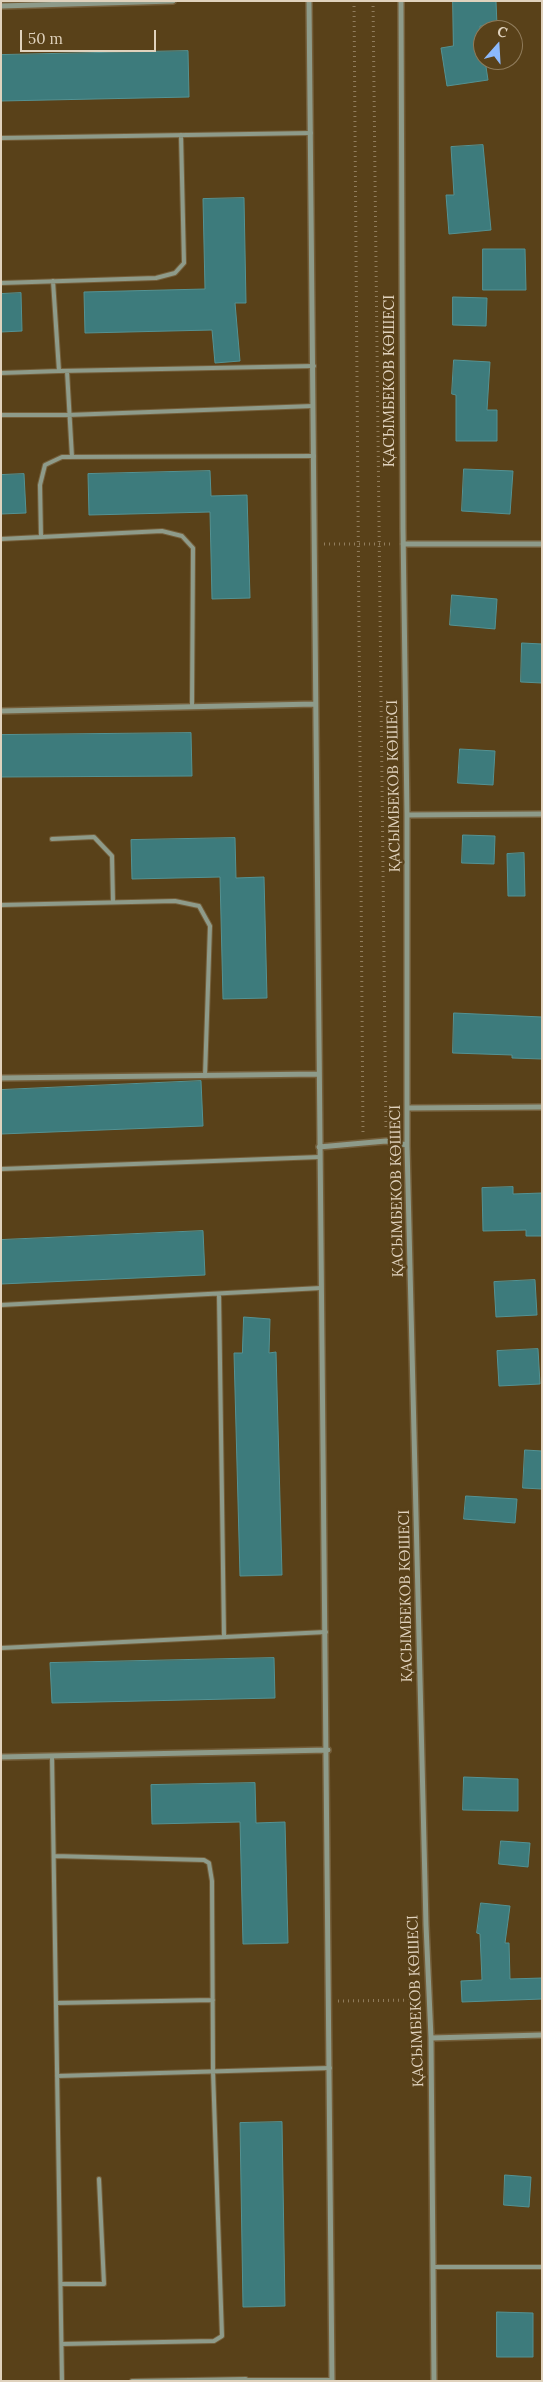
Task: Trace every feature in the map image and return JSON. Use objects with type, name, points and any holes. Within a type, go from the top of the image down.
[{"type":"street","points":[[1,6],[173,1]]},
{"type":"street","points":[[309,1],[315,456],[315,704],[319,1074],[328,1750],[332,2380]]},
{"type":"street","name":"ҚАСЫМБЕКОВ КӨШЕСІ","points":[[401,1],[407,815],[407,1145],[426,1925],[431,2038],[434,2381]]},
{"type":"street","points":[[404,544],[542,544]]},
{"type":"street","points":[[1,712],[315,704]]},
{"type":"street","points":[[407,815],[542,814]]},
{"type":"street","points":[[1,1078],[319,1074]]},
{"type":"street","points":[[408,1108],[542,1107]]},
{"type":"street","points":[[320,1147],[386,1140],[407,1145]]},
{"type":"street","points":[[1,1757],[328,1750]]},
{"type":"street","points":[[431,2038],[542,2034]]},
{"type":"lane","points":[[1,138],[311,133]]},
{"type":"lane","points":[[1,283],[156,278],[175,273],[184,263],[181,135]]},
{"type":"lane","points":[[53,281],[59,372]]},
{"type":"lane","points":[[1,373],[314,366]]},
{"type":"lane","points":[[67,371],[68,415],[72,457]]},
{"type":"lane","points":[[1,415],[68,415],[313,406]]},
{"type":"lane","points":[[41,537],[40,485],[45,465],[62,457],[315,456]]},
{"type":"lane","points":[[1,538],[162,531],[182,536],[193,548],[192,707]]},
{"type":"lane","points":[[52,839],[94,837],[105,847],[112,856],[113,902]]},
{"type":"lane","points":[[1,905],[175,901],[199,906],[210,926],[205,1076]]},
{"type":"lane","points":[[1,1168],[320,1157]]},
{"type":"lane","points":[[1,1305],[322,1288]]},
{"type":"lane","points":[[219,1294],[224,1637]]},
{"type":"lane","points":[[1,1648],[326,1632]]},
{"type":"lane","points":[[52,1756],[62,2381]]},
{"type":"lane","points":[[54,1856],[204,1860],[209,1863],[212,1881],[213,2071],[222,2336],[214,2341],[62,2344]]},
{"type":"lane","points":[[56,2003],[212,2000]]},
{"type":"lane","points":[[58,2076],[330,2068]]},
{"type":"lane","points":[[61,2284],[104,2284],[99,2179]]},
{"type":"lane","points":[[434,2267],[542,2267]]},
{"type":"lane","points":[[132,2381],[332,2380]]},
{"type":"path","points":[[354,1],[360,545],[363,1143]]},
{"type":"path","points":[[373,1],[377,544],[386,1140]]},
{"type":"path","points":[[315,544],[377,544]]},
{"type":"path","points":[[330,2001],[430,2000]]},
{"type":"building","points":[[453,1],[496,1],[497,20],[473,20],[473,70],[486,70],[488,80],[447,86],[441,48],[453,46]]},
{"type":"building","points":[[188,51],[189,97],[1,101],[1,55]]},
{"type":"building","points":[[483,145],[491,230],[449,234],[446,195],[454,195],[451,147]]},
{"type":"building","points":[[244,198],[246,303],[235,303],[240,361],[215,363],[212,330],[85,333],[84,292],[205,289],[203,199]]},
{"type":"building","points":[[483,249],[525,249],[526,290],[483,290]]},
{"type":"building","points":[[21,293],[22,331],[1,332],[1,294]]},
{"type":"building","points":[[453,297],[487,298],[486,326],[453,325]]},
{"type":"building","points":[[454,360],[490,362],[487,410],[497,410],[497,441],[456,441],[456,395],[452,394]]},
{"type":"building","points":[[464,469],[513,471],[510,514],[462,511]]},
{"type":"building","points":[[210,471],[211,496],[247,495],[250,598],[212,599],[210,512],[89,515],[88,474]]},
{"type":"building","points":[[24,474],[26,513],[1,514],[1,475]]},
{"type":"building","points":[[452,595],[497,599],[495,629],[450,625]]},
{"type":"building","points":[[522,643],[542,644],[542,683],[521,682]]},
{"type":"building","points":[[191,733],[192,776],[1,777],[1,735]]},
{"type":"building","points":[[460,749],[495,751],[493,785],[458,783]]},
{"type":"building","points":[[463,835],[495,836],[494,864],[462,863]]},
{"type":"building","points":[[235,838],[236,878],[264,877],[267,998],[223,999],[220,877],[132,879],[131,840]]},
{"type":"building","points":[[524,853],[525,896],[508,896],[507,854]]},
{"type":"building","points":[[454,1013],[542,1017],[542,1059],[512,1058],[512,1055],[453,1053]]},
{"type":"building","points":[[201,1081],[203,1126],[1,1134],[1,1090]]},
{"type":"building","points":[[513,1187],[513,1194],[542,1193],[542,1236],[526,1236],[526,1230],[483,1231],[482,1188]]},
{"type":"building","points":[[203,1231],[205,1275],[1,1284],[1,1240]]},
{"type":"building","points":[[535,1280],[537,1315],[496,1317],[494,1282]]},
{"type":"building","points":[[244,1317],[270,1319],[269,1353],[276,1352],[282,1575],[240,1576],[234,1353],[242,1353]]},
{"type":"building","points":[[538,1349],[540,1384],[499,1386],[497,1351]]},
{"type":"building","points":[[525,1450],[542,1451],[542,1489],[523,1488]]},
{"type":"building","points":[[466,1496],[517,1499],[515,1523],[464,1519]]},
{"type":"building","points":[[274,1658],[275,1698],[52,1703],[50,1663]]},
{"type":"building","points":[[464,1777],[518,1779],[518,1811],[463,1810]]},
{"type":"building","points":[[255,1783],[256,1823],[285,1822],[288,1943],[243,1944],[240,1822],[152,1824],[151,1785]]},
{"type":"building","points":[[501,1841],[530,1843],[528,1867],[499,1864]]},
{"type":"building","points":[[481,1903],[510,1906],[505,1943],[509,1943],[510,1979],[542,1978],[542,1999],[462,2002],[461,1981],[482,1980],[480,1934],[477,1933]]},
{"type":"building","points":[[282,2122],[285,2306],[243,2307],[240,2123]]},
{"type":"building","points":[[505,2175],[531,2177],[529,2207],[504,2205]]},
{"type":"building","points":[[497,2312],[533,2313],[533,2357],[497,2357]]}]
